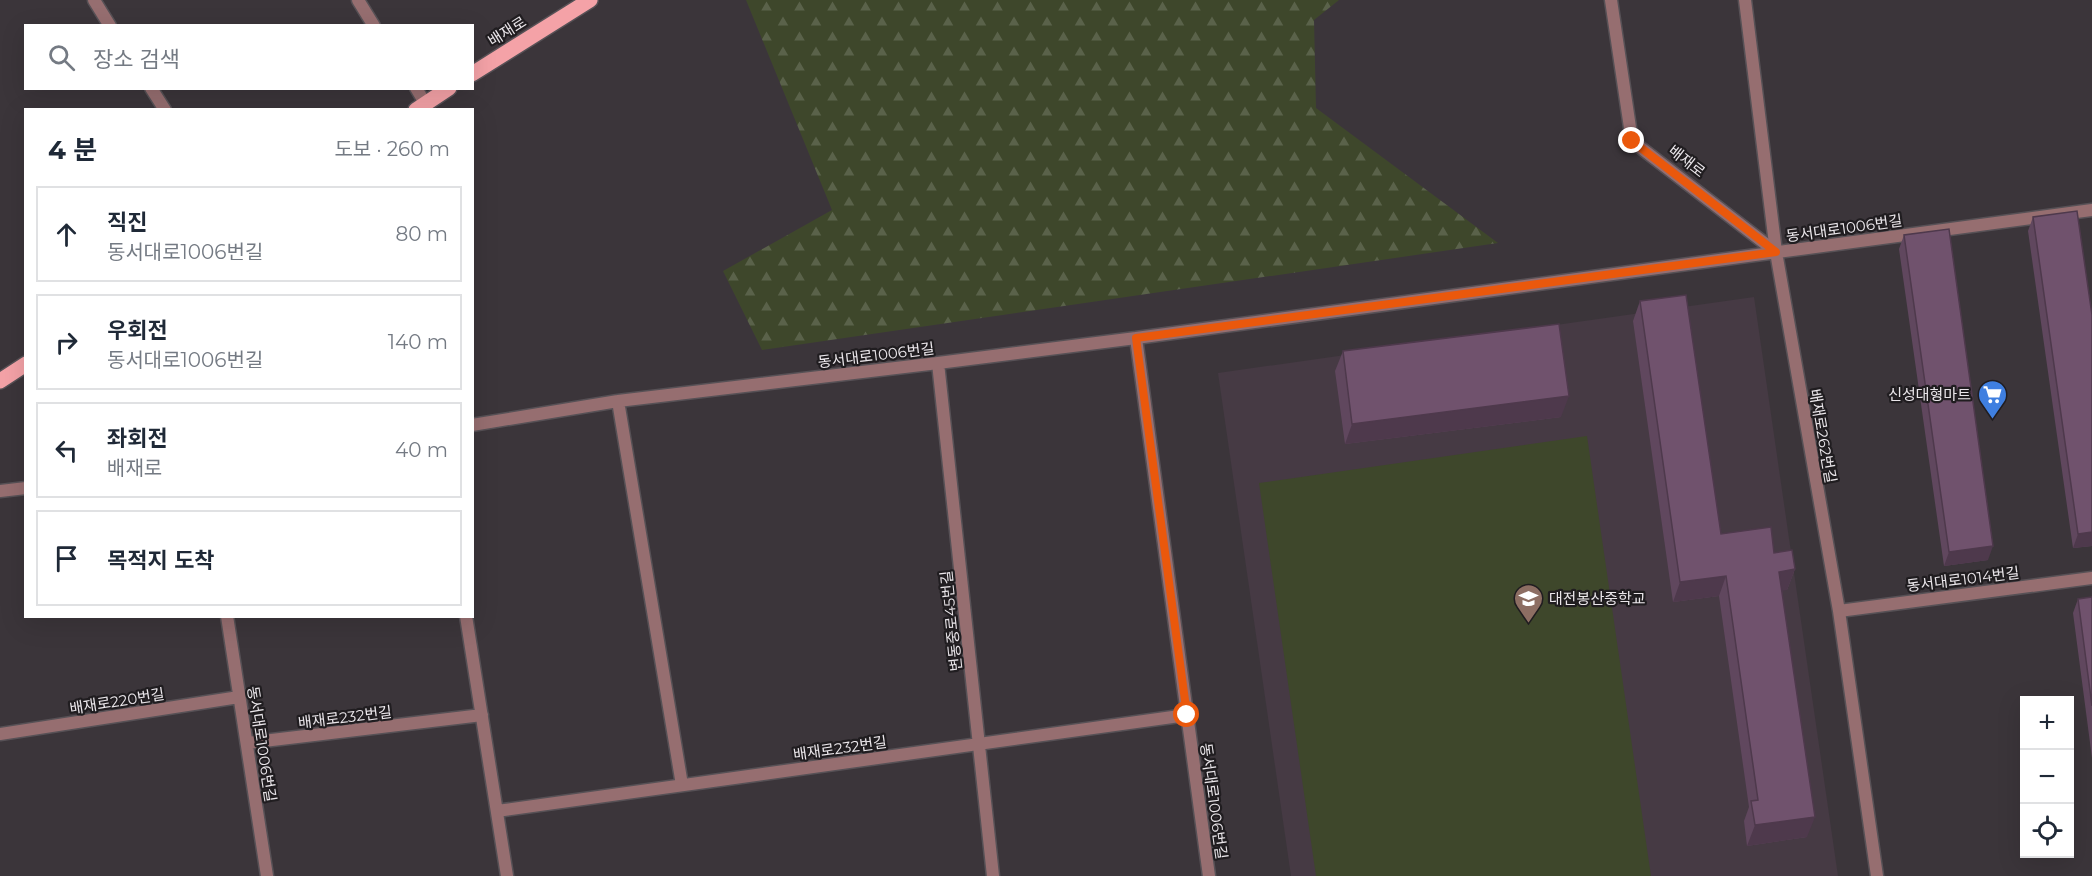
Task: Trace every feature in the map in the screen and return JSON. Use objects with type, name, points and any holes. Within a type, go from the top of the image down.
[{"type":"main road","name":"배재로","points":[[474,73],[590,0]]},
{"type":"main road","points":[[422,107],[446,90]]},
{"type":"main road","points":[[0,381],[24,365]]},
{"type":"street","points":[[94,0],[109,24]]},
{"type":"street","points":[[358,0],[373,24]]},
{"type":"street","name":"배재로","points":[[1611,0],[1632,141],[1776,252]]},
{"type":"street","name":"배재로262번길","points":[[1745,0],[1776,252],[1839,611],[1877,876]]},
{"type":"street","points":[[152,90],[164,108]]},
{"type":"street","points":[[417,90],[422,107]]},
{"type":"street","name":"동서대로1006번길","points":[[474,425],[618,401],[1136,338],[2092,210]]},
{"type":"street","name":"동서대로1006번길","points":[[1136,338],[1209,876]]},
{"type":"street","name":"변동중로45번길","points":[[938,363],[993,876]]},
{"type":"street","points":[[618,401],[682,785]]},
{"type":"street","points":[[0,491],[24,488]]},
{"type":"street","name":"동서대로1014번길","points":[[1839,611],[2092,578]]},
{"type":"street","name":"동서대로1006번길","points":[[227,618],[267,876]]},
{"type":"street","points":[[466,618],[507,876]]},
{"type":"street","name":"배재로220번길","points":[[0,734],[239,697]]},
{"type":"street","name":"배재로232번길","points":[[246,743],[482,715]]},
{"type":"street","name":"배재로232번길","points":[[497,811],[1187,715]]},
{"type":"shaded area","name":"대전봉산중학교","points":[[1754,297],[1838,876],[1291,876],[1218,373]]},
{"type":"green space","points":[[746,0],[1339,0],[1314,20],[1316,108],[1498,243],[762,350],[723,271],[832,210]]},
{"type":"green space","points":[[1587,436],[1651,876],[1316,876],[1259,483]]},
{"type":"building","points":[[2077,211],[2092,315],[2092,532],[2078,534],[2033,217]]},
{"type":"building","points":[[1949,229],[1993,546],[1949,552],[1904,235]]},
{"type":"building","points":[[1686,295],[1721,534],[1771,527],[1774,553],[1792,550],[1795,569],[1779,572],[1815,817],[1755,825],[1751,801],[1758,800],[1726,576],[1680,582],[1640,301]]},
{"type":"building","points":[[1559,324],[1569,396],[1352,424],[1343,351]]},
{"type":"building","points":[[2092,597],[2092,706],[2078,599]]},
{"type":"place","name":"신성대형마트","points":[[1992,420]]},
{"type":"place","name":"대전봉산중학교","points":[[1528,624]]},
{"type":"route","points":[[1187,715],[1136,338],[1776,252],[1632,141]]}]
